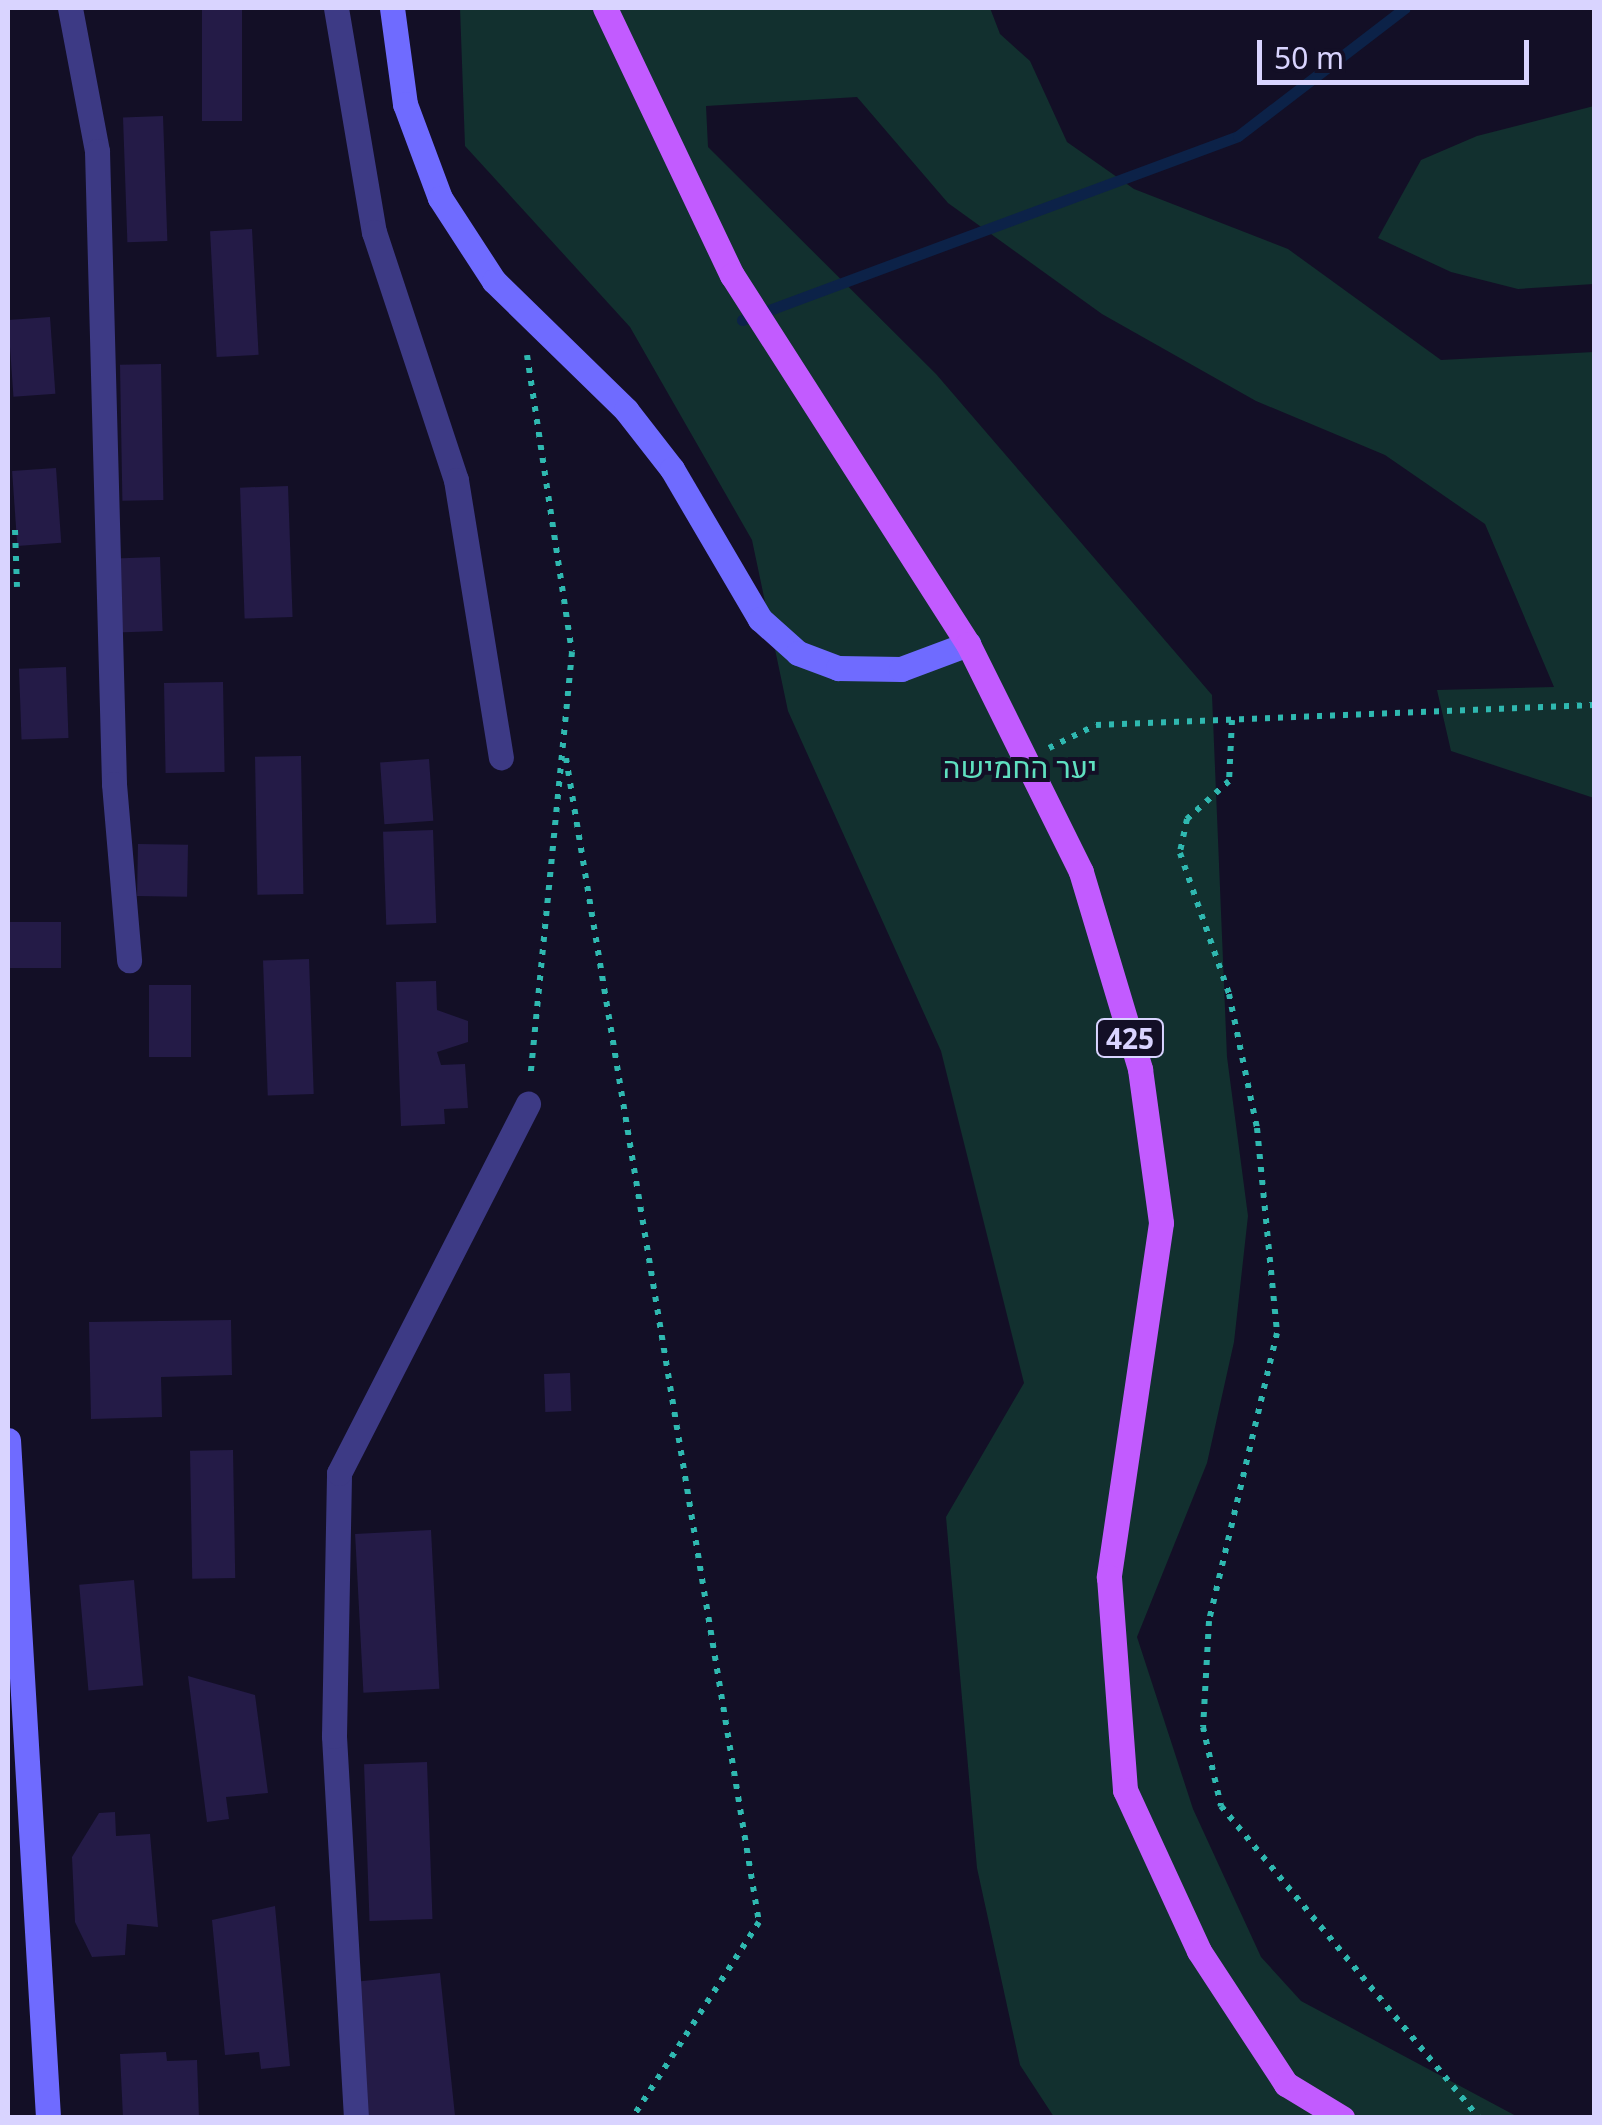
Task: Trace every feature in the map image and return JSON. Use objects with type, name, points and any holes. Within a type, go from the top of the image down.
[{"type":"main road","name":"425","points":[[605,8],[693,198],[769,341],[968,644],[1081,872],[1134,1051],[1161,1223],[1108,1577],[1124,1790],[1199,1951],[1286,2084],[1342,2118]]},
{"type":"street","points":[[70,8],[97,152],[114,784],[129,960]]},
{"type":"street","points":[[336,8],[374,232],[456,480],[501,756]]},
{"type":"street","points":[[392,8],[405,104],[433,182],[494,281],[626,410],[700,511],[760,619],[798,653],[838,668],[873,671],[934,660],[968,644]]},
{"type":"street","points":[[356,2118],[334,1736],[340,1473],[528,1103]]},
{"type":"street","points":[[8,1440],[48,2118]]},
{"type":"path","points":[[528,1103],[566,758],[572,652],[529,383],[533,320]]},
{"type":"path","points":[[15,530],[17,588]]},
{"type":"path","points":[[1026,760],[1096,725],[1594,706]]},
{"type":"path","points":[[1232,720],[1229,780],[1186,818],[1180,852],[1228,994],[1258,1128],[1277,1333],[1209,1621],[1203,1727],[1221,1806],[1480,2118]]},
{"type":"path","points":[[566,758],[759,1922],[632,2118]]},
{"type":"green space","name":"יער החמישה","points":[[460,8],[990,8],[1000,34],[1030,61],[1067,142],[1134,189],[1288,249],[1441,360],[1594,352],[1594,798],[1451,751],[1437,690],[1554,687],[1485,524],[1385,455],[1256,401],[1102,314],[948,203],[857,97],[706,106],[708,147],[936,374],[1212,695],[1227,1057],[1248,1216],[1234,1342],[1207,1463],[1137,1637],[1193,1809],[1261,1957],[1301,2001],[1518,2117],[1054,2117],[1020,2065],[977,1868],[946,1517],[1024,1383],[941,1051],[788,711],[752,540],[630,327],[465,146]]},
{"type":"green space","points":[[1594,106],[1594,284],[1518,289],[1451,272],[1378,238],[1421,160],[1477,136]]},
{"type":"building","points":[[202,8],[242,8],[242,121],[202,121]]},
{"type":"building","points":[[163,116],[167,241],[127,242],[123,117]]},
{"type":"building","points":[[252,229],[259,355],[217,357],[210,231]]},
{"type":"building","points":[[50,317],[55,394],[13,397],[8,320]]},
{"type":"building","points":[[161,364],[163,500],[122,501],[120,365]]},
{"type":"building","points":[[56,468],[61,543],[17,546],[12,471]]},
{"type":"building","points":[[288,486],[293,617],[245,619],[240,488]]},
{"type":"building","points":[[160,557],[163,631],[117,633],[114,559]]},
{"type":"building","points":[[66,667],[68,738],[22,740],[19,669]]},
{"type":"building","points":[[223,682],[225,772],[166,773],[164,683]]},
{"type":"building","points":[[301,756],[303,894],[257,895],[255,757]]},
{"type":"building","points":[[429,759],[433,821],[384,824],[380,762]]},
{"type":"building","points":[[433,830],[436,923],[386,925],[383,832]]},
{"type":"building","points":[[138,844],[188,845],[187,897],[137,896]]},
{"type":"building","points":[[8,922],[61,922],[61,968],[8,968]]},
{"type":"building","points":[[309,959],[314,1094],[268,1096],[263,961]]},
{"type":"building","points":[[436,981],[437,1010],[468,1021],[468,1042],[437,1052],[441,1065],[465,1064],[468,1108],[444,1109],[445,1124],[401,1126],[396,982]]},
{"type":"building","points":[[149,985],[191,985],[191,1057],[149,1057]]},
{"type":"building","points":[[231,1320],[232,1375],[161,1377],[162,1417],[91,1419],[89,1322]]},
{"type":"building","points":[[570,1373],[571,1411],[545,1412],[544,1374]]},
{"type":"building","points":[[233,1450],[235,1578],[192,1579],[190,1451]]},
{"type":"building","points":[[431,1530],[439,1689],[363,1693],[355,1534]]},
{"type":"building","points":[[134,1580],[143,1686],[88,1690],[79,1585]]},
{"type":"building","points":[[188,1676],[255,1695],[268,1793],[226,1797],[229,1819],[207,1822]]},
{"type":"building","points":[[427,1762],[432,1919],[370,1921],[364,1764]]},
{"type":"building","points":[[115,1812],[116,1836],[150,1834],[158,1927],[127,1924],[125,1955],[92,1957],[75,1922],[72,1857],[99,1813]]},
{"type":"building","points":[[275,1906],[290,2066],[261,2069],[259,2052],[225,2055],[212,1920]]},
{"type":"building","points":[[440,1973],[455,2118],[368,2118],[353,1982]]},
{"type":"building","points":[[166,2052],[167,2061],[197,2060],[199,2118],[123,2118],[120,2054]]},
{"type":"waterway","points":[[742,320],[1238,136],[1405,8]]}]
